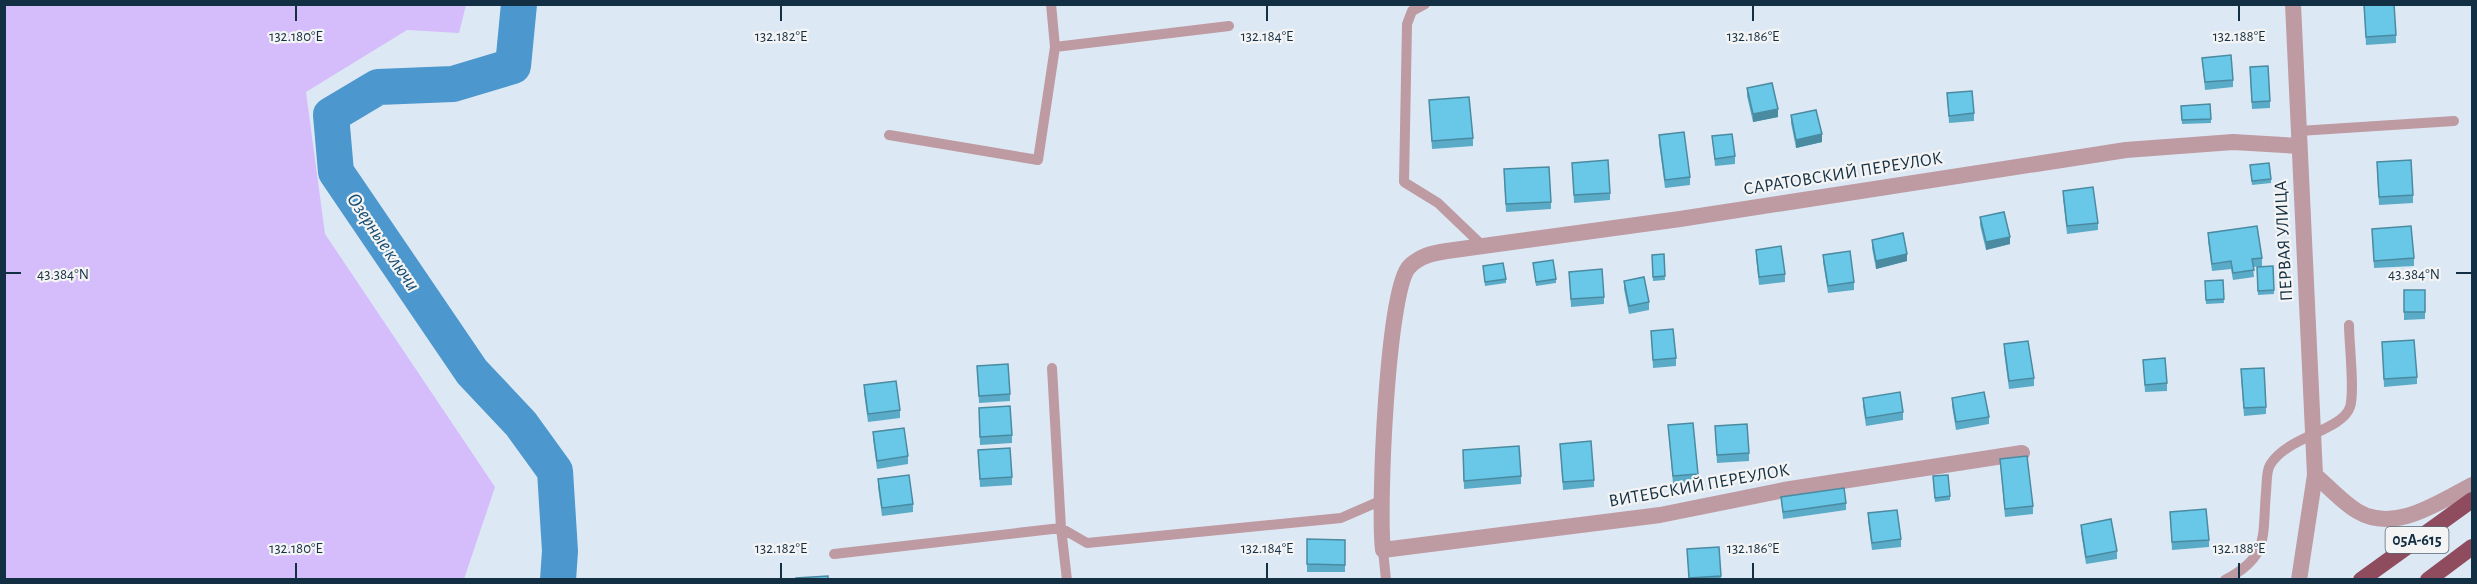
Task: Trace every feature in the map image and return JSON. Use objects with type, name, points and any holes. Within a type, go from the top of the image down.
[{"type":"highway","name":"05А-615","points":[[2361,579],[2472,500]]},
{"type":"highway","name":"05А-615","points":[[2428,579],[2472,547]]},
{"type":"street","name":"ПЕРВАЯ УЛИЦА","points":[[2293,4],[2314,475],[2300,579]]},
{"type":"street","name":"САРАТОВСКИЙ ПЕРЕУЛОК","points":[[1380,501],[1394,318],[1402,277],[1409,267],[1433,253],[2126,150],[2299,138]]},
{"type":"street","name":"ВИТЕБСКИЙ ПЕРЕУЛОК","points":[[1383,550],[1660,515],[1784,490],[2022,453]]},
{"type":"street","points":[[2314,475],[2358,512],[2391,520],[2420,512],[2472,485]]},
{"type":"street","points":[[1380,501],[1383,550]]},
{"type":"lane","points":[[889,135],[1038,160],[1054,47],[1051,4]]},
{"type":"lane","points":[[1425,4],[1412,11],[1407,24],[1404,182],[1438,203],[1484,247]]},
{"type":"lane","points":[[1054,47],[1229,26]]},
{"type":"lane","points":[[2299,138],[2454,121]]},
{"type":"lane","points":[[2225,579],[2249,566],[2258,553],[2271,464],[2284,450],[2313,432],[2338,423],[2350,406],[2349,325]]},
{"type":"lane","points":[[1052,368],[1061,528],[1067,579]]},
{"type":"lane","points":[[834,554],[1061,528],[1087,543],[1341,518],[1380,501]]},
{"type":"lane","points":[[1383,550],[1386,579]]},
{"type":"shaded area","points":[[4,5],[466,5],[459,33],[407,30],[306,92],[325,234],[495,487],[464,579],[5,579]]},
{"type":"building","points":[[2364,4],[2394,4],[2396,35],[2366,37]]},
{"type":"building","points":[[2231,55],[2233,80],[2205,82],[2202,58]]},
{"type":"building","points":[[2268,66],[2270,101],[2252,102],[2250,67]]},
{"type":"building","points":[[1772,83],[1778,109],[1753,114],[1747,88]]},
{"type":"building","points":[[1972,91],[1974,113],[1949,116],[1947,93]]},
{"type":"building","points":[[1469,97],[1473,138],[1432,141],[1429,100]]},
{"type":"building","points":[[2210,104],[2211,119],[2182,120],[2181,106]]},
{"type":"building","points":[[1816,110],[1822,134],[1796,140],[1791,115]]},
{"type":"building","points":[[1684,132],[1690,177],[1665,180],[1659,135]]},
{"type":"building","points":[[1732,134],[1735,156],[1715,159],[1712,136]]},
{"type":"building","points":[[1608,160],[1610,193],[1574,195],[1572,163]]},
{"type":"building","points":[[2411,160],[2413,195],[2379,197],[2377,162]]},
{"type":"building","points":[[2269,163],[2271,179],[2252,181],[2250,165]]},
{"type":"building","points":[[1549,167],[1551,202],[1506,204],[1504,169]]},
{"type":"building","points":[[2093,187],[2098,223],[2067,226],[2063,191]]},
{"type":"building","points":[[2004,212],[2010,237],[1986,242],[1980,217]]},
{"type":"building","points":[[2257,226],[2262,258],[2252,259],[2254,270],[2233,273],[2231,261],[2212,264],[2208,233]]},
{"type":"building","points":[[2411,226],[2414,258],[2374,261],[2372,229]]},
{"type":"building","points":[[1903,233],[1907,254],[1876,261],[1872,240]]},
{"type":"building","points":[[1781,246],[1785,274],[1759,277],[1756,250]]},
{"type":"building","points":[[1850,251],[1854,282],[1828,286],[1823,255]]},
{"type":"building","points":[[1664,254],[1665,276],[1653,277],[1652,255]]},
{"type":"building","points":[[1553,260],[1556,279],[1536,282],[1533,263]]},
{"type":"building","points":[[1503,263],[1506,279],[1485,282],[1483,266]]},
{"type":"building","points":[[2273,266],[2274,290],[2258,291],[2257,267]]},
{"type":"building","points":[[1602,269],[1604,297],[1571,299],[1569,272]]},
{"type":"building","points":[[1644,277],[1649,302],[1629,306],[1624,281]]},
{"type":"building","points":[[2223,280],[2224,299],[2206,300],[2205,281]]},
{"type":"building","points":[[2404,290],[2425,290],[2425,312],[2404,312]]},
{"type":"building","points":[[1673,329],[1676,358],[1653,360],[1651,331]]},
{"type":"building","points":[[2414,340],[2417,377],[2384,379],[2382,342]]},
{"type":"building","points":[[2028,341],[2034,378],[2009,381],[2004,344]]},
{"type":"building","points":[[2165,358],[2167,383],[2145,385],[2143,360]]},
{"type":"building","points":[[1008,364],[1010,394],[979,396],[977,366]]},
{"type":"building","points":[[2264,368],[2266,407],[2244,408],[2241,369]]},
{"type":"building","points":[[896,381],[900,410],[868,414],[864,385]]},
{"type":"building","points":[[1900,392],[1903,412],[1866,418],[1863,398]]},
{"type":"building","points":[[1984,392],[1989,417],[1956,422],[1952,398]]},
{"type":"building","points":[[1010,406],[1012,435],[980,437],[979,408]]},
{"type":"building","points":[[1693,423],[1698,474],[1673,476],[1668,425]]},
{"type":"building","points":[[1747,424],[1749,453],[1717,455],[1715,426]]},
{"type":"building","points":[[904,428],[908,456],[877,461],[873,432]]},
{"type":"building","points":[[1591,441],[1594,480],[1563,482],[1560,444]]},
{"type":"building","points":[[1519,446],[1521,476],[1464,481],[1463,450]]},
{"type":"building","points":[[1010,448],[1012,477],[980,479],[978,450]]},
{"type":"building","points":[[2027,456],[2033,506],[2005,509],[2000,459]]},
{"type":"building","points":[[909,475],[913,504],[882,508],[878,479]]},
{"type":"building","points":[[1948,475],[1950,496],[1935,498],[1933,476]]},
{"type":"building","points":[[1844,488],[1846,503],[1783,512],[1781,497]]},
{"type":"building","points":[[2206,509],[2209,540],[2172,542],[2170,512]]},
{"type":"building","points":[[1897,510],[1901,539],[1872,543],[1868,513]]},
{"type":"building","points":[[2111,519],[2117,551],[2086,557],[2081,525]]},
{"type":"building","points":[[1307,539],[1345,540],[1345,565],[1307,564]]},
{"type":"building","points":[[1719,547],[1721,576],[1689,578],[1687,549]]},
{"type":"building","points":[[828,576],[828,579],[796,579],[796,578]]},
{"type":"waterway","name":"Озерные ключи","points":[[519,4],[513,66],[453,84],[378,87],[331,115],[336,172],[472,372],[521,424],[555,471],[560,551],[558,580]]}]
